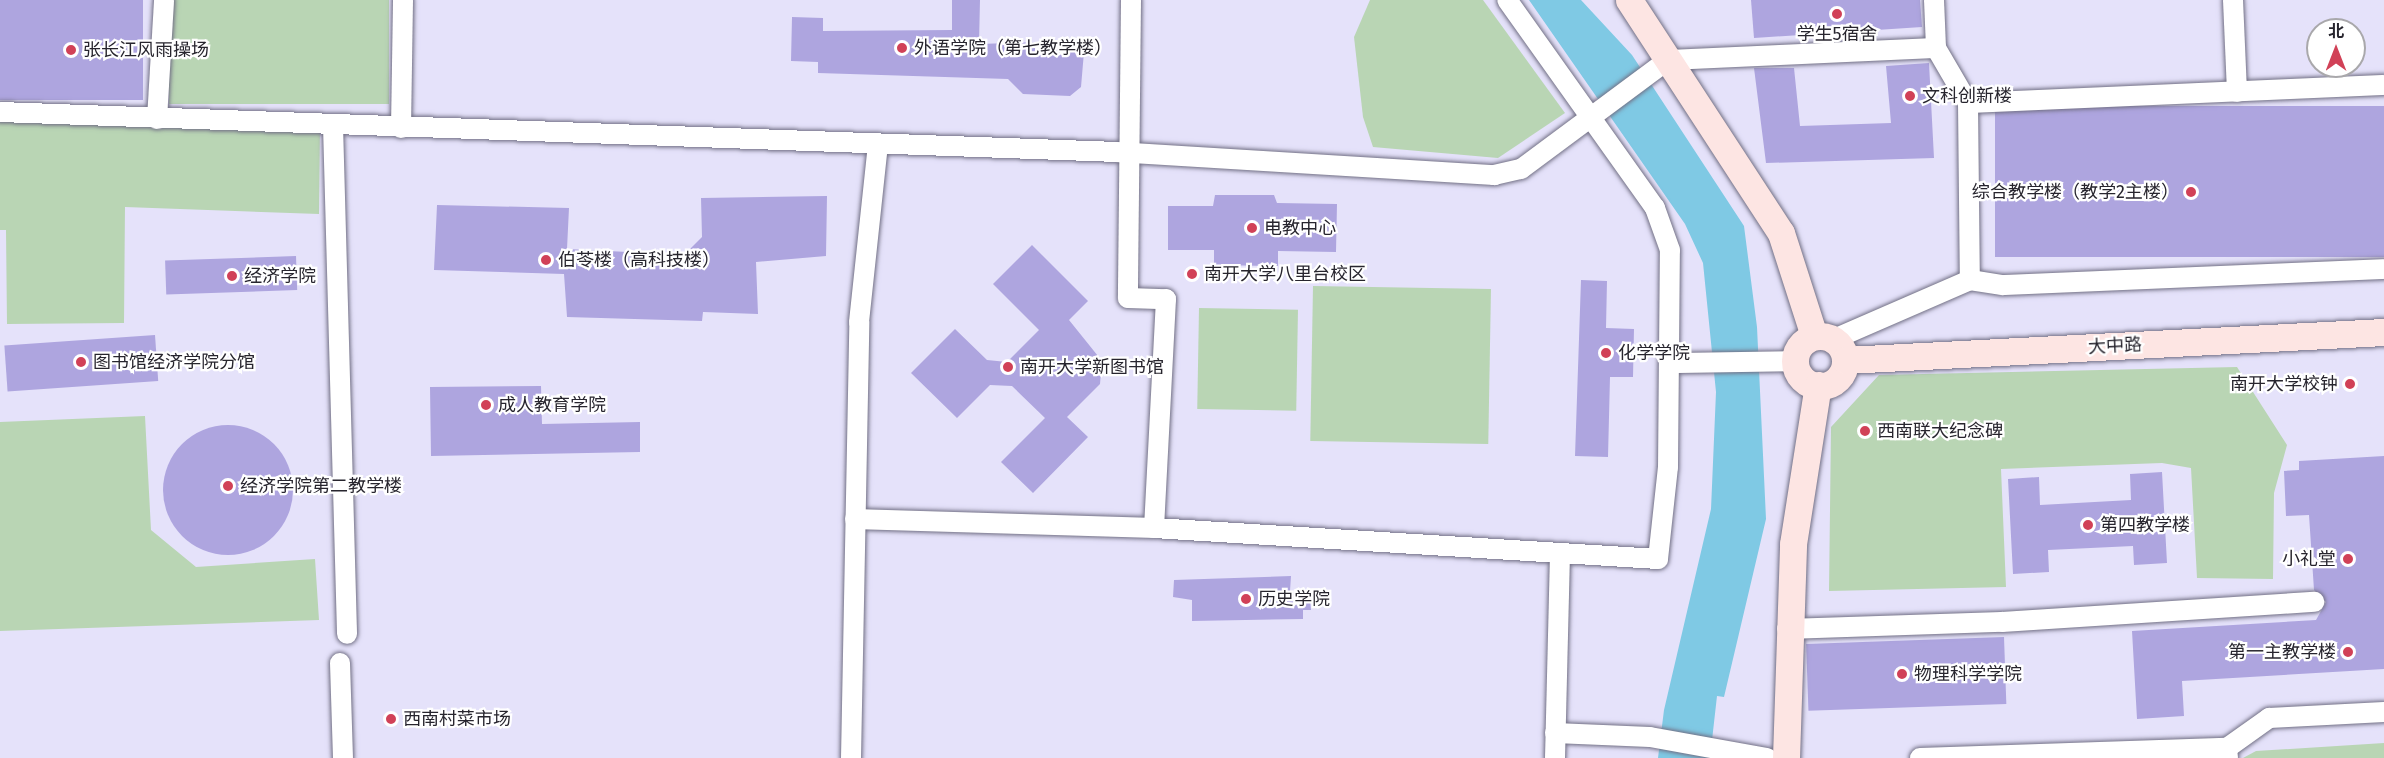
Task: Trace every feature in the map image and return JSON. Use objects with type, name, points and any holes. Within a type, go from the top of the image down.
[{"type":"street","points":[[157,119],[164,0]]},
{"type":"street","points":[[401,128],[403,0]]},
{"type":"street","points":[[1131,0],[1128,298],[1166,299],[1154,528]]},
{"type":"street","points":[[855,519],[1154,528],[1658,559],[1668,467],[1672,363],[1670,250],[1655,208],[1507,0]]},
{"type":"street","points":[[1629,0],[1781,233],[1831,345],[1835,381],[1818,386],[1801,377],[1795,361],[1803,342],[1831,345],[1970,279],[2003,285],[2384,269]]},
{"type":"street","points":[[1934,0],[1936,48],[1968,104],[1970,279]]},
{"type":"street","points":[[2233,0],[2237,92]]},
{"type":"street","points":[[0,112],[1130,153],[1494,175],[1521,169],[1591,120],[1668,60],[1936,48]]},
{"type":"street","points":[[1968,104],[2384,85]]},
{"type":"street","points":[[333,125],[347,634]]},
{"type":"street","points":[[851,758],[859,322],[878,144]]},
{"type":"street","name":"大中路","points":[[1831,345],[2384,332]]},
{"type":"street","points":[[1672,363],[1795,361]]},
{"type":"street","points":[[1786,758],[1787,629],[1793,544],[1818,386]]},
{"type":"street","points":[[1555,758],[1560,553]]},
{"type":"street","points":[[1787,629],[2314,602]]},
{"type":"street","points":[[340,663],[343,758]]},
{"type":"street","points":[[1920,758],[2228,753],[2268,718],[2384,712]]},
{"type":"street","points":[[1555,733],[1650,737],[1767,758]]},
{"type":"green space","points":[[169,0],[389,0],[389,104],[169,104]]},
{"type":"green space","points":[[1370,0],[1483,0],[1565,113],[1498,158],[1373,147],[1363,117],[1354,37]]},
{"type":"green space","points":[[0,111],[320,122],[319,214],[125,207],[124,323],[7,324],[6,230],[0,230]]},
{"type":"green space","points":[[1313,286],[1491,289],[1488,444],[1310,441]]},
{"type":"green space","points":[[1199,308],[1298,310],[1296,411],[1197,409]]},
{"type":"green space","points":[[2237,367],[2287,445],[2274,493],[2273,579],[2197,578],[2191,468],[2162,463],[2001,469],[2006,587],[1829,591],[1831,427],[1879,375]]},
{"type":"green space","points":[[145,416],[151,530],[196,567],[315,559],[319,620],[0,631],[0,422]]},
{"type":"green space","points":[[2384,743],[2384,758],[2243,758],[2256,751]]},
{"type":"water","points":[[1529,0],[1581,0],[1632,55],[1744,226],[1757,327],[1766,519],[1724,697],[1717,696],[1710,758],[1658,758],[1664,710],[1711,509],[1716,392],[1703,263],[1685,224]]},
{"type":"building","name":"张长江风雨操场","points":[[0,0],[143,0],[143,100],[0,100]]},
{"type":"building","name":"外语学院（第七教学楼）","points":[[952,0],[980,0],[979,44],[1069,41],[1084,52],[1081,87],[1070,96],[1023,94],[1008,79],[818,73],[818,62],[791,61],[792,17],[823,18],[823,31],[952,30]]},
{"type":"building","name":"学生5宿舍","points":[[1751,0],[1920,0],[1922,27],[1754,38]]},
{"type":"building","name":"文科创新楼","points":[[1929,63],[1934,158],[1766,163],[1754,68],[1794,68],[1800,126],[1891,123],[1886,66]]},
{"type":"building","name":"综合教学楼（教学2主楼）","points":[[1995,106],[2384,106],[2384,257],[1995,257]]},
{"type":"building","name":"电教中心","points":[[1215,195],[1274,195],[1277,203],[1337,204],[1336,252],[1278,251],[1278,266],[1214,265],[1214,250],[1168,250],[1168,206],[1213,206]]},
{"type":"building","name":"伯苓楼（高科技楼）","points":[[827,196],[826,256],[756,262],[758,314],[703,312],[702,321],[567,317],[564,274],[434,270],[437,205],[569,208],[567,249],[628,252],[638,258],[678,261],[702,237],[701,198]]},
{"type":"building","name":"南开大学新图书馆","points":[[1032,245],[1088,301],[1069,320],[1102,361],[1100,384],[1067,417],[1088,437],[1033,493],[1001,462],[1045,418],[1012,386],[990,385],[957,418],[911,373],[955,329],[987,360],[1007,362],[1039,330],[993,284]]},
{"type":"building","name":"经济学院","points":[[296,256],[297,290],[166,295],[165,261]]},
{"type":"building","name":"化学学院","points":[[1581,280],[1607,281],[1606,328],[1634,329],[1633,377],[1610,377],[1608,457],[1575,456]]},
{"type":"building","name":"图书馆经济学院分馆","points":[[155,335],[158,381],[8,391],[4,346]]},
{"type":"building","name":"成人教育学院","points":[[541,386],[542,424],[640,422],[640,452],[431,456],[430,387]]},
{"type":"building","name":"经济学院第二教学楼","points":[[228,425],[253,430],[274,444],[288,465],[293,490],[288,515],[274,536],[253,550],[228,555],[203,550],[182,536],[168,515],[163,490],[168,465],[182,444],[203,430]]},
{"type":"building","points":[[2384,456],[2384,669],[2182,681],[2184,716],[2137,719],[2132,631],[2316,620],[2326,602],[2314,590],[2309,515],[2286,516],[2284,471],[2299,470],[2299,461]]},
{"type":"building","name":"第四教学楼","points":[[2162,472],[2167,563],[2134,565],[2133,546],[2048,550],[2049,572],[2013,574],[2008,479],[2039,477],[2040,505],[2131,500],[2130,474]]},
{"type":"building","name":"历史学院","points":[[1291,576],[1290,591],[1309,591],[1311,610],[1303,610],[1303,619],[1192,621],[1192,600],[1173,597],[1174,580]]},
{"type":"building","name":"物理科学学院","points":[[2004,637],[2006,704],[1808,711],[1806,644]]},
{"type":"place","name":"学生5宿舍","points":[[1837,14]]},
{"type":"place","name":"外语学院（第七教学楼）","points":[[902,48]]},
{"type":"place","name":"张长江风雨操场","points":[[71,50]]},
{"type":"place","name":"文科创新楼","points":[[1910,96]]},
{"type":"place","name":"综合教学楼（教学2主楼）","points":[[2191,192]]},
{"type":"place","name":"电教中心","points":[[1252,228]]},
{"type":"place","name":"伯苓楼（高科技楼）","points":[[546,260]]},
{"type":"place","name":"南开大学八里台校区","points":[[1192,274]]},
{"type":"place","name":"经济学院","points":[[232,276]]},
{"type":"place","name":"化学学院","points":[[1606,353]]},
{"type":"place","name":"图书馆经济学院分馆","points":[[81,362]]},
{"type":"place","name":"南开大学新图书馆","points":[[1008,367]]},
{"type":"place","name":"南开大学校钟","points":[[2350,384]]},
{"type":"place","name":"成人教育学院","points":[[486,405]]},
{"type":"place","name":"西南联大纪念碑","points":[[1865,431]]},
{"type":"place","name":"经济学院第二教学楼","points":[[228,486]]},
{"type":"place","name":"第四教学楼","points":[[2088,525]]},
{"type":"place","name":"小礼堂","points":[[2348,559]]},
{"type":"place","name":"历史学院","points":[[1246,599]]},
{"type":"place","name":"第一主教学楼","points":[[2348,652]]},
{"type":"place","name":"物理科学学院","points":[[1902,674]]},
{"type":"place","name":"西南村菜市场","points":[[391,719]]}]
